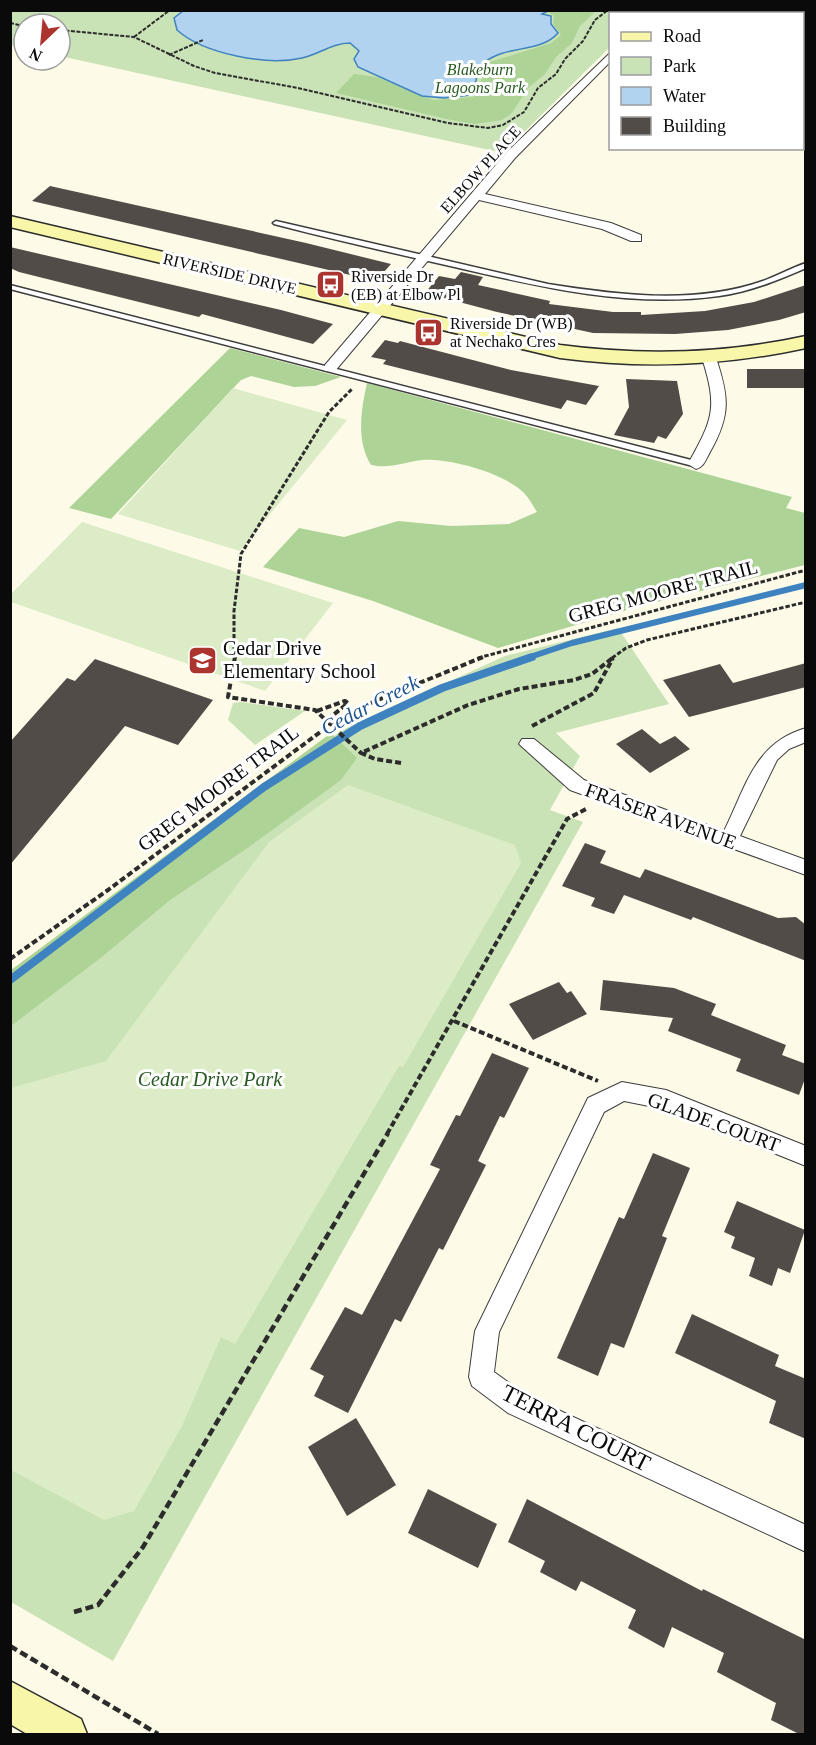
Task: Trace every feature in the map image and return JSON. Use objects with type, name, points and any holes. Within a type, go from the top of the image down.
[{"type":"street","name":"ELBOW PLACE","points":[[330,368],[511,155],[609,57]]},
{"type":"street","points":[[477,196],[606,226],[636,238]]},
{"type":"street","name":"RIVERSIDE DRIVE","points":[[10,221],[525,345],[569,353],[646,359],[709,358],[759,352],[806,342]]},
{"type":"street","points":[[696,464],[716,427],[722,407],[718,384],[709,358]]},
{"type":"street","points":[[728,841],[770,756],[783,744],[806,734]]},
{"type":"street","name":"FRASER AVENUE","points":[[528,736],[567,779],[597,794],[806,868]]},
{"type":"street","name":"GLADE COURT","points":[[621,1091],[666,1100],[806,1156]]},
{"type":"street","name":"TERRA COURT","points":[[621,1091],[596,1106],[591,1116],[487,1331],[481,1377],[517,1404],[806,1539]]},
{"type":"street","points":[[10,1701],[66,1734]]},
{"type":"lane","points":[[276,223],[571,292],[638,299],[719,293],[768,281],[806,265]]},
{"type":"lane","points":[[10,287],[696,464]]},
{"type":"path","points":[[134,37],[170,10]]},
{"type":"path","points":[[72,31],[134,37],[194,66],[234,78],[298,88],[448,123],[498,127],[524,112],[538,88],[556,74],[565,59],[583,41],[594,20],[608,10]]},
{"type":"path","points":[[169,55],[203,40]]},
{"type":"path","points":[[327,720],[348,703],[345,701],[317,711],[228,697],[235,654],[237,577],[241,554],[329,412],[363,377]]},
{"type":"path","name":"GREG MOORE TRAIL","points":[[10,959],[331,724],[416,683],[479,658],[681,601],[806,570]]},
{"type":"path","points":[[360,751],[468,705],[519,689],[574,680],[592,674],[626,648],[647,640],[806,602]]},
{"type":"path","points":[[528,736],[594,693],[613,658]]},
{"type":"path","points":[[317,711],[360,751],[375,759],[401,763]]},
{"type":"path","points":[[74,1612],[98,1605],[143,1547],[454,1021],[567,819],[589,807],[597,794]]},
{"type":"path","points":[[454,1021],[621,1091]]},
{"type":"path","points":[[10,1646],[158,1734]]},
{"type":"green space","name":"Blakeburn Lagoons Park","points":[[11,10],[805,10],[806,83],[804,83],[804,12],[609,12],[609,48],[503,153],[72,59],[72,12],[12,12],[12,45]]},
{"type":"green space","points":[[554,10],[596,11],[580,26],[572,43],[556,57],[545,74],[528,88],[512,113],[502,120],[475,124],[336,93],[354,74],[377,77],[433,100],[473,97],[490,62],[551,43],[561,35],[553,24],[554,16],[549,13]]},
{"type":"green space","points":[[230,348],[341,377],[315,386],[294,387],[251,376],[241,380],[111,519],[69,508]]},
{"type":"green space","points":[[367,383],[792,497],[786,508],[805,513],[805,565],[641,606],[498,648],[373,601],[263,567],[299,528],[344,537],[398,521],[451,526],[509,524],[537,512],[526,495],[515,486],[476,468],[434,460],[391,466],[371,465],[363,446],[361,425]]},
{"type":"green space","points":[[233,388],[347,420],[240,551],[118,514]]},
{"type":"green space","points":[[82,522],[333,603],[265,691],[11,602],[11,594]]},
{"type":"green space","name":"Cedar Drive Park","points":[[618,628],[669,704],[556,733],[580,756],[550,810],[583,822],[113,1661],[11,1602],[11,977],[342,730],[505,656]]},
{"type":"green space","points":[[241,702],[305,711],[255,745],[228,720],[233,703]]},
{"type":"green space","points":[[331,733],[357,758],[341,780],[249,847],[170,900],[103,956],[11,1026],[11,970]]},
{"type":"green space","points":[[348,785],[515,845],[521,863],[403,1067],[399,1066],[235,1344],[221,1337],[182,1426],[134,1511],[104,1520],[11,1470],[11,1088],[106,1061],[269,842]]},
{"type":"water","points":[[183,11],[548,11],[542,14],[551,16],[551,24],[558,33],[542,44],[493,57],[482,66],[470,95],[444,98],[422,96],[358,67],[354,59],[359,51],[350,43],[288,60],[254,59],[219,52],[203,46],[177,30],[174,18]]},
{"type":"building","points":[[50,186],[391,264],[376,281],[32,201]]},
{"type":"building","points":[[10,247],[333,324],[313,344],[202,314],[199,317],[19,272],[10,268]]},
{"type":"building","points":[[461,272],[483,277],[478,285],[550,301],[549,304],[613,312],[641,312],[641,315],[705,311],[754,302],[806,285],[806,312],[728,330],[675,334],[593,333],[497,312],[425,293],[439,276],[455,279]]},
{"type":"building","points":[[385,340],[398,343],[400,341],[511,370],[599,386],[586,405],[567,400],[561,409],[383,364],[386,360],[371,357]]},
{"type":"building","points":[[747,369],[806,369],[806,388],[747,388]]},
{"type":"building","points":[[626,379],[677,381],[683,414],[666,439],[658,436],[654,443],[614,435],[629,407]]},
{"type":"building","points":[[95,659],[213,700],[178,745],[125,726],[10,865],[10,742],[67,678],[75,681]]},
{"type":"building","points":[[806,663],[806,687],[689,717],[663,680],[720,664],[733,683]]},
{"type":"building","points":[[642,729],[660,744],[675,736],[690,749],[650,773],[616,744]]},
{"type":"building","points":[[585,843],[606,851],[600,863],[640,878],[645,869],[778,918],[796,917],[806,925],[806,961],[693,917],[691,920],[624,895],[614,914],[591,906],[595,898],[562,886]]},
{"type":"building","points":[[603,980],[674,988],[716,1004],[711,1015],[786,1045],[782,1055],[806,1064],[806,1076],[799,1095],[736,1071],[741,1059],[668,1031],[673,1018],[600,1010]]},
{"type":"building","points":[[559,982],[567,993],[571,991],[587,1014],[533,1040],[509,1004]]},
{"type":"building","points":[[492,1053],[529,1068],[504,1118],[500,1116],[478,1161],[486,1165],[443,1250],[439,1248],[401,1322],[395,1319],[348,1413],[314,1396],[324,1376],[310,1369],[345,1307],[362,1315],[440,1169],[430,1165],[456,1115],[460,1116]]},
{"type":"building","points":[[653,1153],[690,1168],[662,1236],[667,1238],[624,1348],[611,1343],[598,1376],[557,1358],[619,1217],[624,1219]]},
{"type":"building","points":[[737,1201],[805,1230],[790,1273],[778,1268],[772,1286],[749,1276],[755,1258],[731,1248],[735,1237],[724,1232]]},
{"type":"building","points":[[692,1314],[779,1355],[775,1366],[806,1379],[806,1439],[769,1423],[776,1401],[675,1353]]},
{"type":"building","points":[[356,1418],[396,1485],[347,1516],[308,1447]]},
{"type":"building","points":[[428,1489],[497,1524],[478,1568],[408,1533]]},
{"type":"building","points":[[527,1499],[702,1591],[703,1589],[806,1640],[806,1734],[799,1734],[771,1720],[776,1703],[717,1672],[724,1653],[672,1627],[664,1648],[628,1628],[636,1610],[581,1581],[576,1591],[540,1572],[545,1561],[508,1542]]},
{"type":"waterway","name":"Cedar Creek","points":[[527,658],[572,643],[806,585]]},
{"type":"waterway","name":"Cedar Creek","points":[[10,980],[264,787],[360,726],[442,688],[532,657]]},
{"type":"place","name":"Riverside Dr (EB) at Elbow Pl","points":[[330,285]]},
{"type":"place","name":"Riverside Dr (WB) at Nechako Cres","points":[[429,332]]},
{"type":"place","name":"Cedar Drive Elementary School","points":[[202,660]]}]
